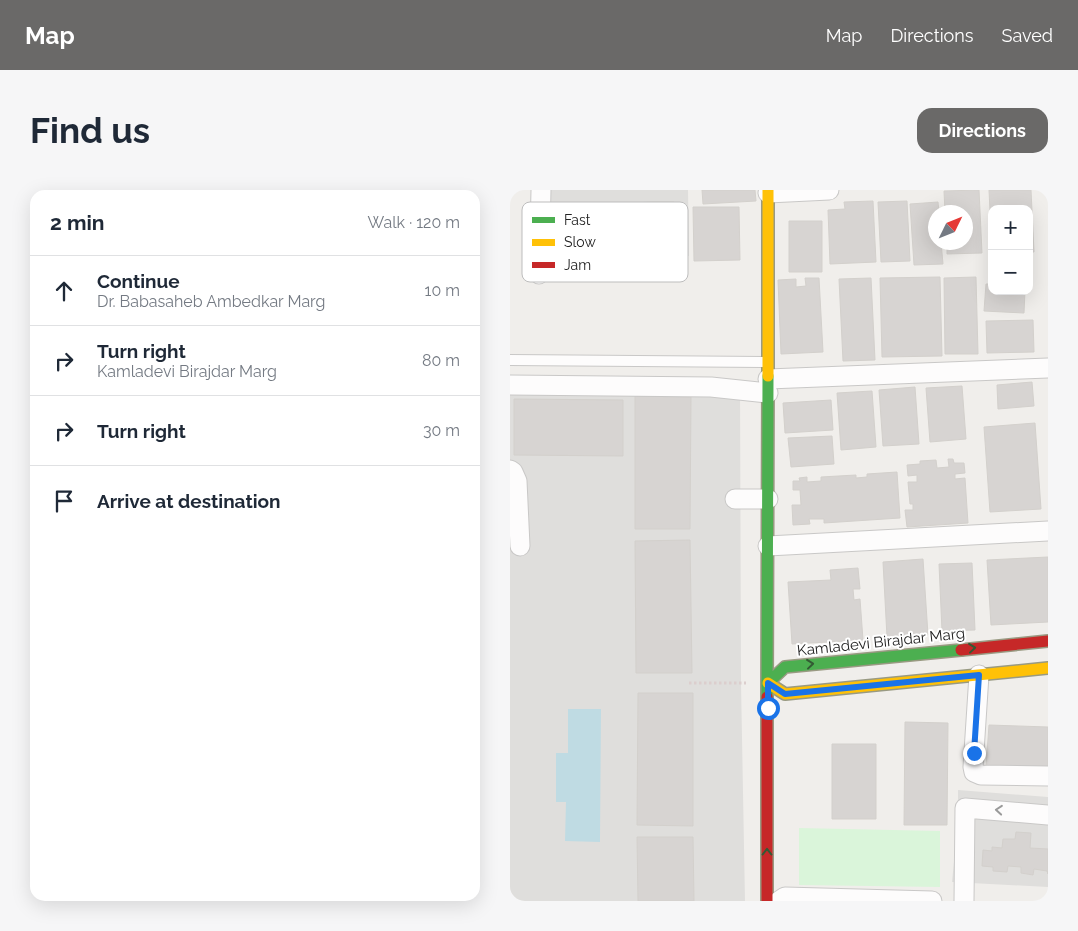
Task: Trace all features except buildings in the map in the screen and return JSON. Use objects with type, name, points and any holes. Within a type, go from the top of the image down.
[{"type":"street","points":[[829,190],[768,191],[768,683],[780,897],[932,901]]},
{"type":"street","points":[[510,384],[711,387],[768,378],[1048,368]]},
{"type":"street","points":[[510,470],[513,472],[517,482],[520,546]]},
{"type":"street","points":[[734,499],[768,499]]},
{"type":"street","points":[[768,546],[1048,531]]},
{"type":"street","name":"Kamladevi Birajdar Marg","points":[[768,683],[785,667],[1048,641]]},
{"type":"street","points":[[768,654],[785,667],[785,700]]},
{"type":"street","points":[[785,700],[1048,668]]},
{"type":"street","points":[[979,675],[974,772],[981,775],[1048,776]]},
{"type":"street","points":[[768,683],[785,700]]},
{"type":"street","points":[[964,901],[965,808],[1048,815]]},
{"type":"street","points":[[953,901],[976,901]]},
{"type":"lane","points":[[510,360],[768,378]]},
{"type":"path","points":[[689,682],[728,683]]},
{"type":"shaded area","points":[[549,190],[688,190],[689,256],[688,202],[549,202]]},
{"type":"shaded area","points":[[510,379],[740,382],[741,683],[745,901],[510,901]]},
{"type":"shaded area","points":[[958,790],[1048,797],[1048,887],[952,882],[958,822]]},
{"type":"green space","points":[[799,828],[940,831],[940,887],[799,885]]},
{"type":"water","points":[[568,709],[601,709],[600,842],[565,841],[566,802],[556,802],[556,753],[568,753]]},
{"type":"traffic: fast","points":[[767,697],[768,376]]},
{"type":"traffic: fast","points":[[768,683],[785,667],[961,650]]},
{"type":"traffic: slow","points":[[768,190],[768,376]]},
{"type":"traffic: slow","points":[[768,683],[785,694],[1048,668]]},
{"type":"traffic: jam","points":[[961,650],[1048,641]]},
{"type":"traffic: jam","points":[[767,697],[767,901]]},
{"type":"route","points":[[768,708],[768,683],[785,694],[979,675],[974,753]]}]
